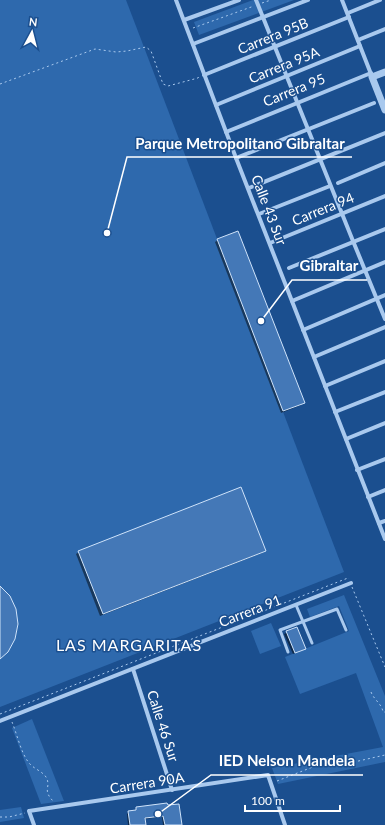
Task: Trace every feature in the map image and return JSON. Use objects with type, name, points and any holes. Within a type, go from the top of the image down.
[{"type":"street","name":"Calle 43 Sur","points":[[176,0],[385,540]]},
{"type":"street","points":[[184,20],[239,0]]},
{"type":"street","points":[[256,0],[352,241],[385,319]]},
{"type":"street","points":[[193,44],[308,0]]},
{"type":"street","points":[[342,0],[385,110]]},
{"type":"street","name":"Carrera 95B","points":[[204,75],[275,47],[380,0]]},
{"type":"street","points":[[358,40],[385,29]]},
{"type":"street","name":"Carrera 95A","points":[[216,105],[360,46]]},
{"type":"street","name":"Carrera 95","points":[[226,132],[372,75],[385,72]]},
{"type":"street","points":[[236,158],[374,103]]},
{"type":"street","points":[[249,188],[385,133]]},
{"type":"street","points":[[338,183],[385,163]]},
{"type":"street","points":[[258,214],[330,186]]},
{"type":"street","name":"Carrera 94","points":[[270,243],[385,196]]},
{"type":"street","points":[[289,268],[352,241],[385,229]]},
{"type":"street","points":[[292,301],[385,262]]},
{"type":"street","points":[[303,330],[385,295]]},
{"type":"street","points":[[314,356],[385,327]]},
{"type":"street","points":[[325,386],[385,362]]},
{"type":"street","points":[[335,412],[385,392]]},
{"type":"street","points":[[346,439],[385,423]]},
{"type":"street","points":[[357,470],[385,459]]},
{"type":"street","points":[[368,497],[385,490]]},
{"type":"street","points":[[378,524],[385,521]]},
{"type":"street","name":"Carrera 91","points":[[0,720],[351,583]]},
{"type":"street","name":"Calle 46 Sur","points":[[133,668],[172,790]]},
{"type":"street","name":"Carrera 90A","points":[[29,811],[268,775],[271,783]]},
{"type":"street","points":[[271,783],[285,825]]},
{"type":"street","points":[[29,811],[34,825]]},
{"type":"lane","points":[[296,605],[312,643]]},
{"type":"lane","points":[[288,652],[280,630],[337,609],[346,630]]},
{"type":"path","points":[[188,31],[271,0]]},
{"type":"path","points":[[0,84],[94,49],[104,49],[116,52],[146,47],[151,51],[165,86],[198,78],[199,72]]},
{"type":"path","points":[[0,714],[348,578]]},
{"type":"path","points":[[351,583],[385,666]]},
{"type":"path","points":[[371,692],[372,696],[383,709],[383,712],[385,712]]},
{"type":"path","points":[[10,717],[26,758],[30,764],[40,771],[46,778],[48,796],[59,807]]},
{"type":"path","points":[[271,783],[328,761],[354,762],[385,755]]},
{"type":"path","points":[[0,817],[17,815],[29,811]]},
{"type":"shaded area","points":[[0,0],[126,0],[344,572],[0,707]]},
{"type":"shaded area","points":[[253,0],[294,0],[199,35],[194,22]]},
{"type":"shaded area","points":[[344,595],[385,696],[385,762],[278,784],[272,768],[383,747],[356,673],[300,694],[285,657],[349,631],[339,606],[310,617],[307,609]]},
{"type":"shaded area","points":[[271,623],[281,646],[260,654],[251,631]]},
{"type":"shaded area","points":[[32,719],[64,801],[41,804],[12,728]]},
{"type":"shaded area","points":[[21,807],[24,818],[0,822],[0,810]]},
{"type":"building","points":[[238,231],[305,403],[283,411],[217,239]]},
{"type":"building","points":[[241,487],[266,551],[103,614],[78,551]]},
{"type":"building","points":[[0,586],[10,596],[16,609],[18,624],[15,639],[8,652],[0,659]]},
{"type":"building","points":[[297,627],[306,649],[295,653],[286,631]]},
{"type":"building","points":[[167,803],[168,805],[179,804],[182,825],[165,825],[163,816],[145,818],[146,825],[130,825],[128,811],[136,810],[136,807]]},
{"type":"place","name":"Parque Metropolitano Gibraltar","points":[[107,233]]},
{"type":"place","name":"Gibraltar","points":[[261,321]]},
{"type":"place","name":"IED Nelson Mandela","points":[[158,814]]},
{"type":"district","name":"LAS MARGARITAS","points":[[129,645]]}]
